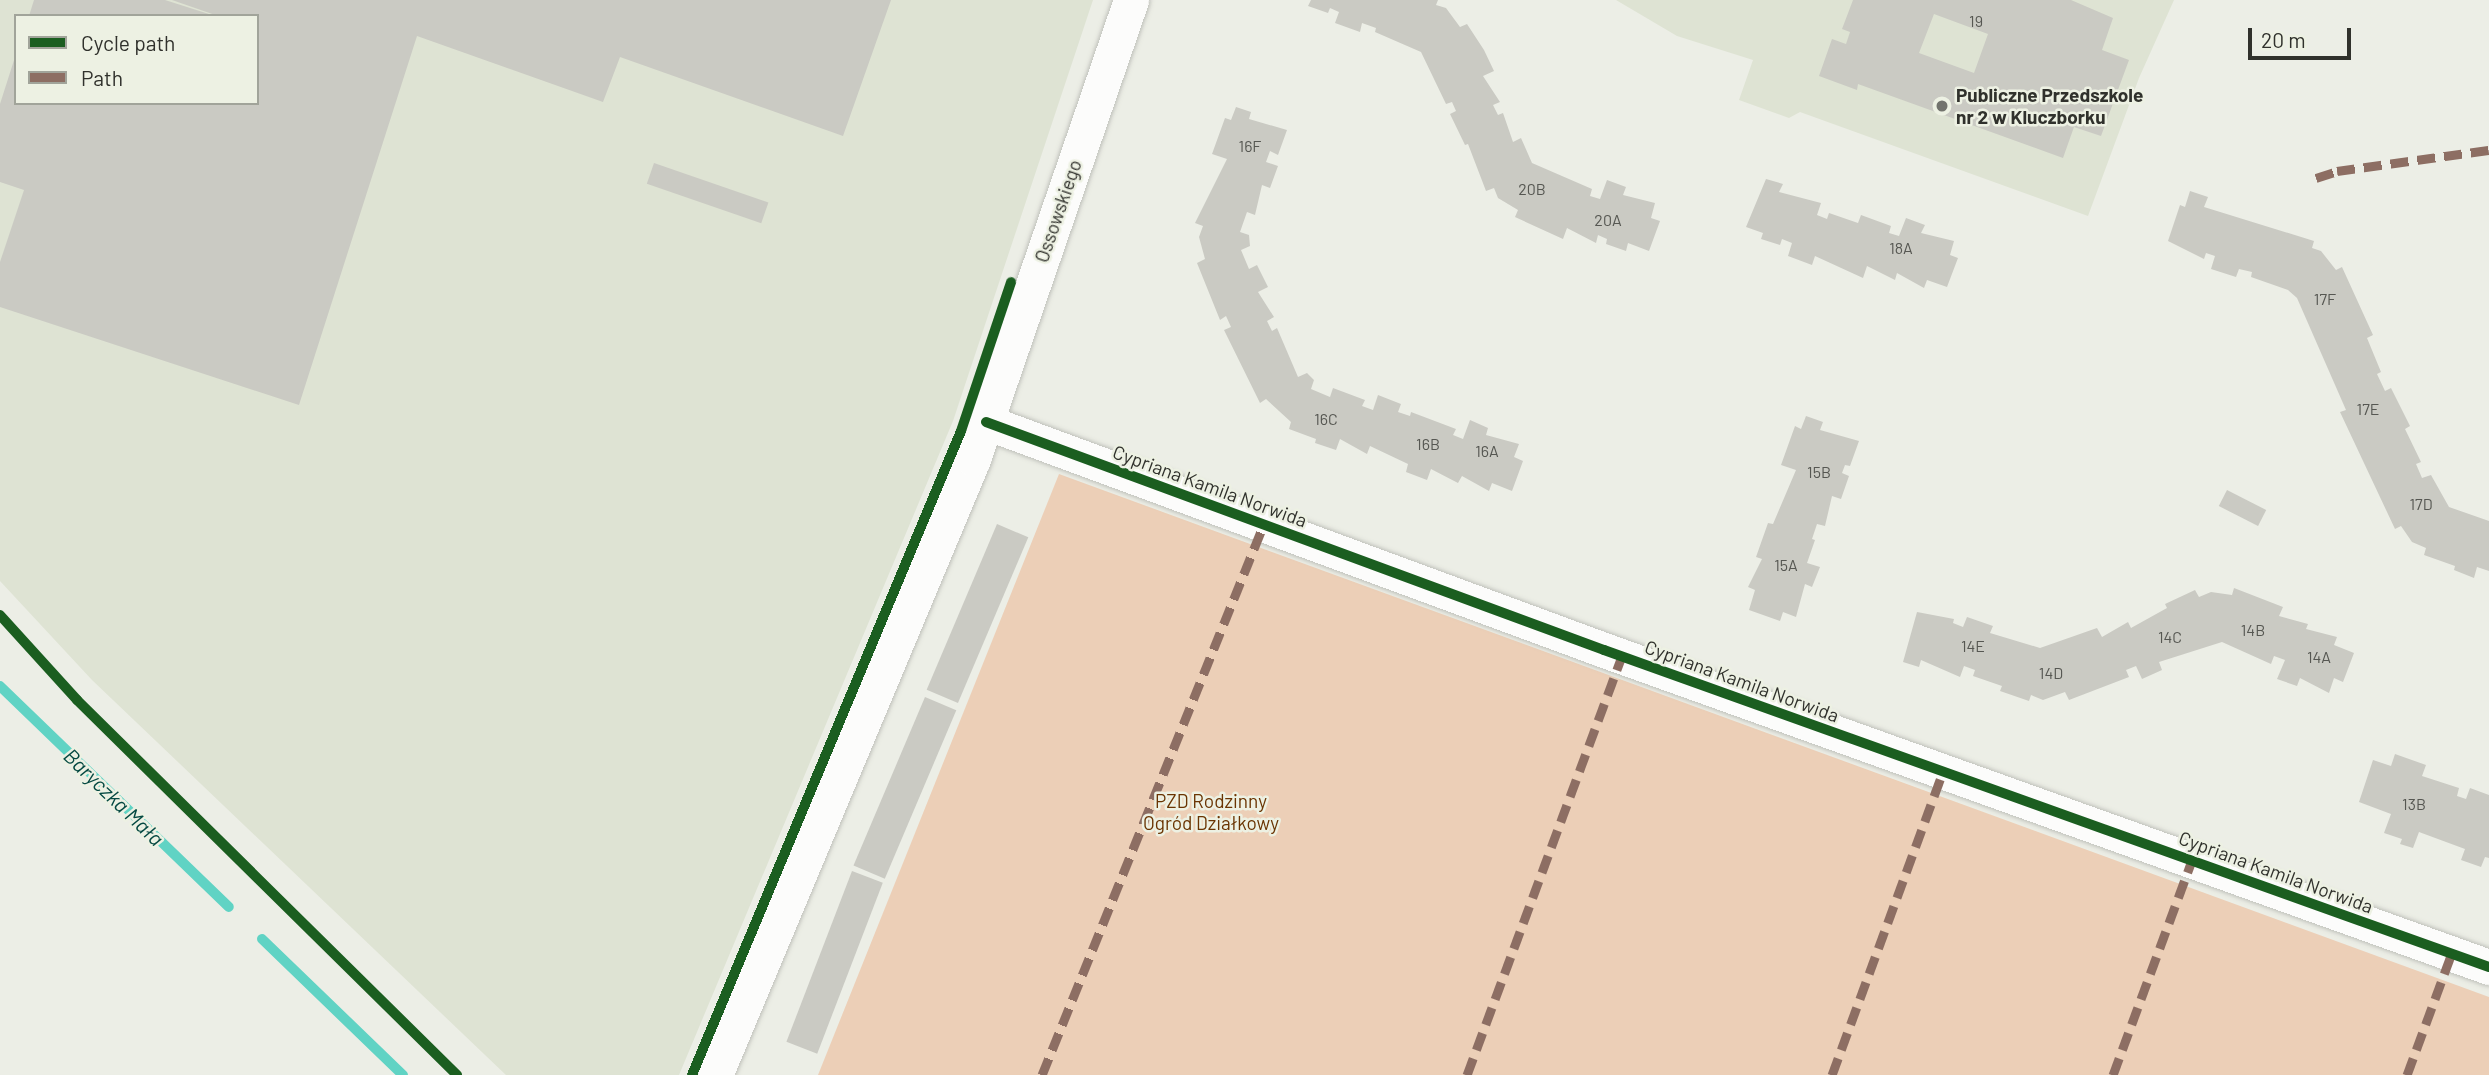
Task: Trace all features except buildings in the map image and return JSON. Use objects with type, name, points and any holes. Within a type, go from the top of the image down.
[{"type":"street","name":"Ossowskiego","points":[[715,1075],[986,422],[1131,0]]},
{"type":"street","name":"Cypriana Kamila Norwida","points":[[986,422],[1605,650],[2489,967]]},
{"type":"shaded area","points":[[0,0],[1093,0],[953,421],[679,1075],[506,1075],[92,680],[0,581]]},
{"type":"shaded area","name":"Publiczne Przedszkole nr 2 w Kluczborku","points":[[1616,0],[2174,0],[2139,78],[2088,216],[1800,112],[1789,118],[1739,100],[1753,60],[1677,36]]},
{"type":"green space","name":"PZD Rodzinny Ogród Działkowy","points":[[1059,474],[2489,997],[2489,1075],[818,1075]]},
{"type":"waterway","name":"Baryczka Mała","points":[[0,686],[229,907]]},
{"type":"waterway","name":"Baryczka Mała","points":[[262,939],[403,1075]]},
{"type":"marked path","points":[[2316,178],[2337,171],[2489,150]]},
{"type":"marked path","points":[[1042,1075],[1264,524]]},
{"type":"marked path","points":[[1467,1075],[1622,656]]},
{"type":"marked path","points":[[1832,1075],[1943,771]]},
{"type":"marked path","points":[[2113,1075],[2192,860]]},
{"type":"marked path","points":[[2407,1075],[2452,953]]},
{"type":"cycle path","points":[[692,1075],[961,431],[1011,282]]},
{"type":"cycle path","points":[[986,422],[1604,650],[2489,967]]},
{"type":"cycle path","points":[[0,615],[77,700],[457,1075]]},
{"type":"place","name":"Publiczne Przedszkole nr 2 w Kluczborku","points":[[1942,106]]}]
